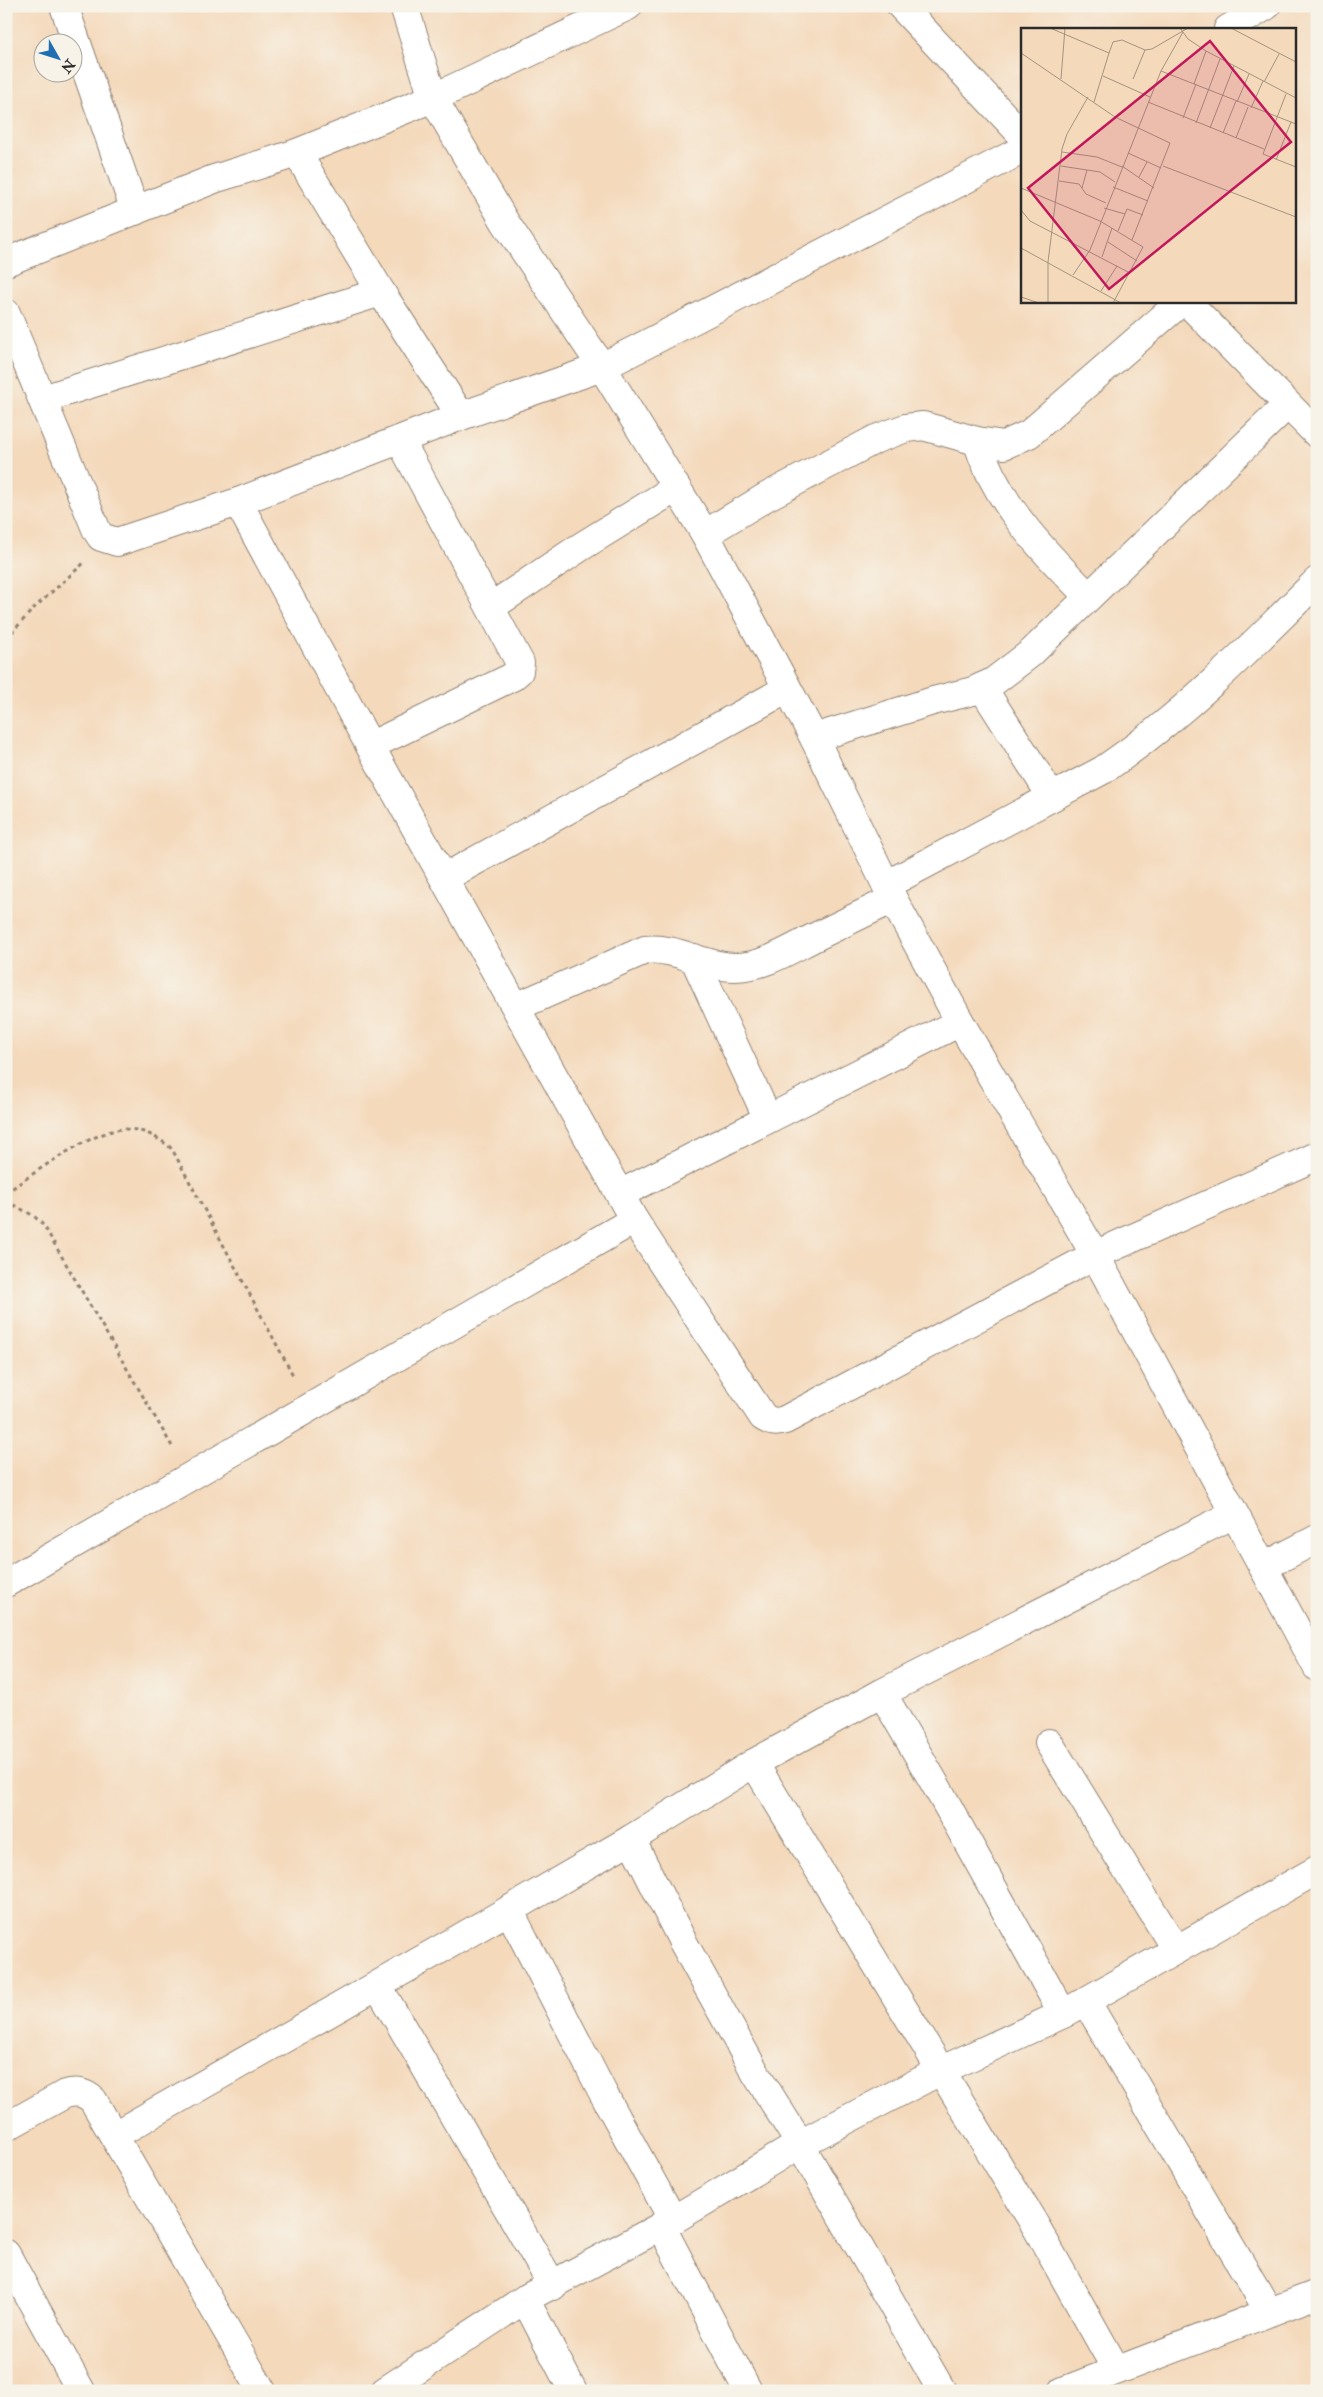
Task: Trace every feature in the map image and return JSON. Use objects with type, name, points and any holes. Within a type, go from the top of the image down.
[{"type":"street","points":[[64,6],[135,211]]},
{"type":"street","points":[[404,6],[433,98],[505,222],[602,367],[705,534],[814,738],[890,892],[960,1022],[1094,1255],[1317,1667]]},
{"type":"street","points":[[6,262],[214,179],[298,153],[433,98],[628,6]]},
{"type":"street","points":[[902,6],[1021,134]]},
{"type":"street","points":[[1230,28],[1266,6]]},
{"type":"street","points":[[6,313],[97,531],[101,537],[108,541],[117,542],[238,502],[461,416],[602,367],[1021,151]]},
{"type":"street","points":[[298,153],[381,292],[461,416]]},
{"type":"street","points":[[43,398],[381,292]]},
{"type":"street","points":[[705,534],[766,497],[876,439],[906,428],[923,426],[977,441],[1004,445],[1029,434],[1183,302]]},
{"type":"street","points":[[1185,302],[1317,434]]},
{"type":"street","points":[[814,738],[993,682],[1031,653],[1287,404]]},
{"type":"street","points":[[370,746],[512,677],[519,671],[520,662],[400,440]]},
{"type":"street","points":[[977,441],[985,466],[1008,507],[1058,566],[1088,596]]},
{"type":"street","points":[[490,607],[676,488]]},
{"type":"street","points":[[238,502],[370,746],[634,1220],[763,1417],[778,1423],[1094,1255],[1317,1156]]},
{"type":"street","points":[[516,1007],[645,950],[656,948],[733,967],[751,966],[774,958],[1052,797],[1104,770],[1125,756],[1226,672],[1317,581]]},
{"type":"street","points":[[982,687],[1052,797]]},
{"type":"street","points":[[444,878],[787,689]]},
{"type":"street","points":[[694,958],[768,1118]]},
{"type":"street","points":[[620,1194],[960,1022]]},
{"type":"street","points":[[6,1583],[634,1220]]},
{"type":"street","points":[[115,2135],[510,1910],[631,1839],[754,1763],[882,1693],[1234,1514]]},
{"type":"street","points":[[1263,1567],[1317,1539]]},
{"type":"street","points":[[882,1693],[942,1796],[1074,2007],[1268,2310]]},
{"type":"street","points":[[1049,1743],[1176,1950]]},
{"type":"street","points":[[754,1763],[1035,2225],[1116,2369]]},
{"type":"street","points":[[631,1839],[683,1942],[755,2072],[800,2144],[942,2391]]},
{"type":"street","points":[[385,2391],[525,2299],[667,2223],[800,2144],[940,2071],[1074,2007],[1317,1870]]},
{"type":"street","points":[[510,1910],[603,2093],[748,2391]]},
{"type":"street","points":[[378,1986],[552,2286]]},
{"type":"street","points":[[6,2127],[65,2094],[85,2093],[93,2100],[262,2391]]},
{"type":"street","points":[[6,2254],[81,2391]]},
{"type":"street","points":[[1063,2391],[1268,2310],[1317,2294]]},
{"type":"street","points":[[525,2299],[573,2391]]},
{"type":"path","points":[[6,639],[33,608],[108,541]]},
{"type":"path","points":[[6,1193],[36,1172],[106,1133],[123,1129],[146,1132],[160,1139],[172,1149],[311,1407]]},
{"type":"path","points":[[6,1203],[10,1203],[34,1216],[44,1226],[190,1477]]}]
